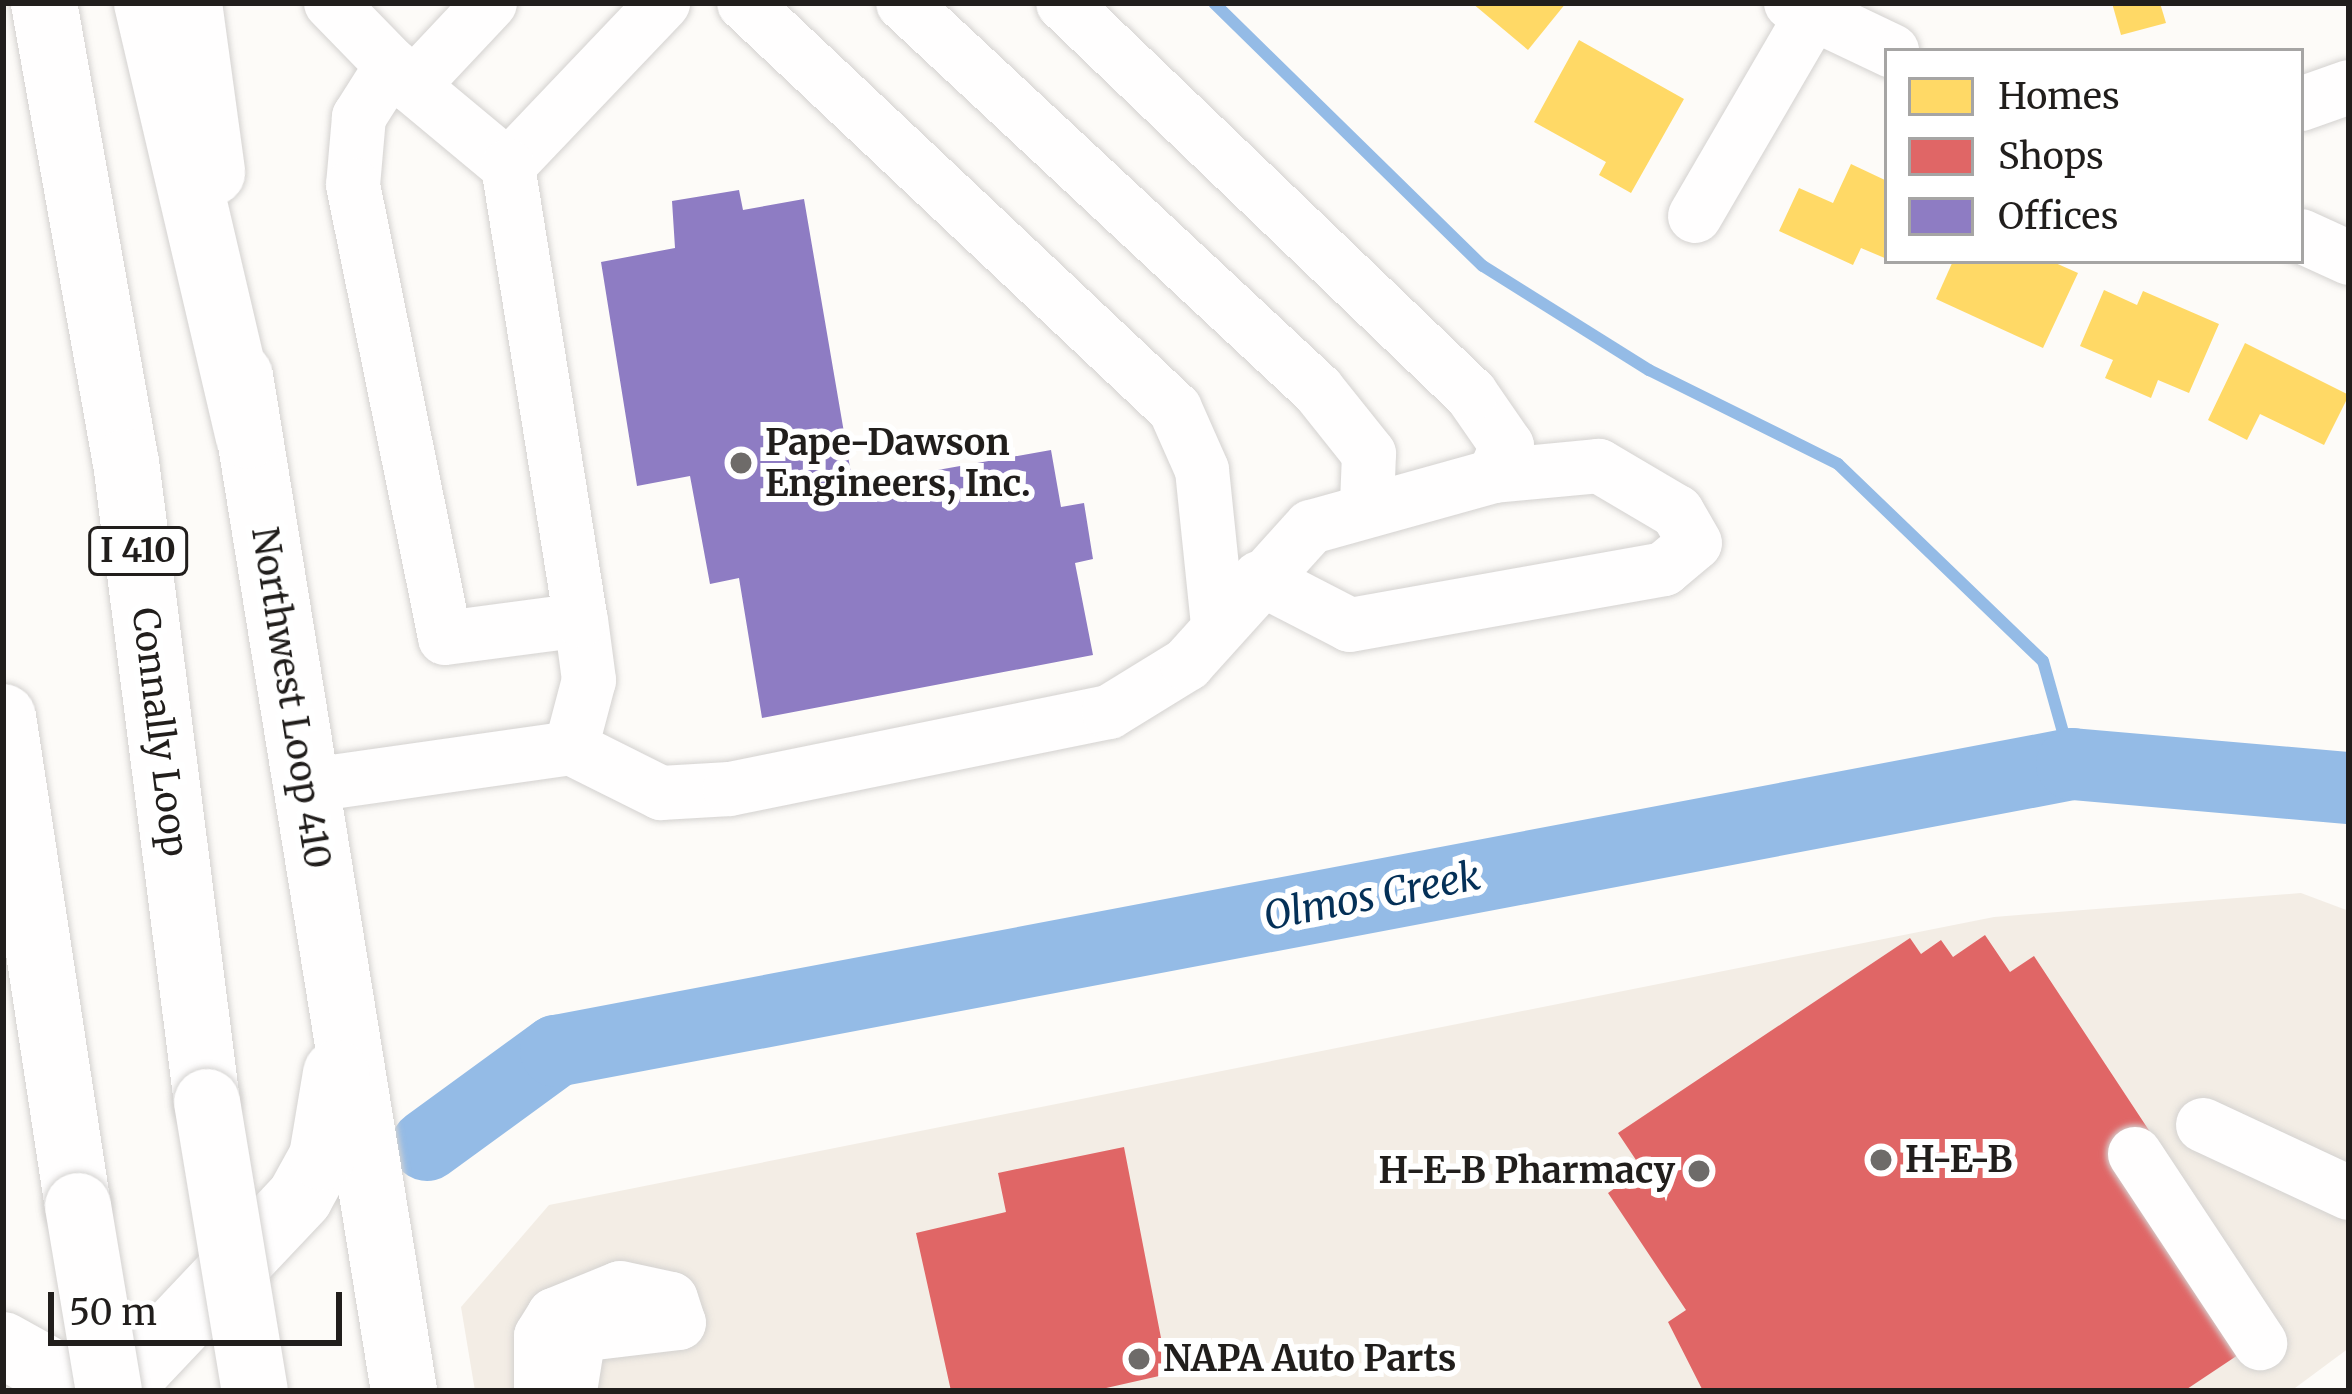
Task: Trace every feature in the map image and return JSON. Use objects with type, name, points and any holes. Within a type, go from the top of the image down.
[{"type":"main road","name":"Connally Loop","points":[[44,3],[127,462],[207,1102],[255,1391]]},
{"type":"main road","points":[[147,3],[248,435]]},
{"type":"main road","name":"Northwest Loop 410","points":[[188,3],[248,435],[404,1391]]},
{"type":"main road","points":[[3,717],[109,1391]]},
{"type":"main road","points":[[3,1345],[64,1379],[131,1376],[300,1197],[334,1107],[341,995]]},
{"type":"street","points":[[331,3],[402,75],[508,166],[590,680],[571,748]]},
{"type":"street","points":[[490,3],[359,117],[352,185],[446,638],[581,620]]},
{"type":"street","points":[[508,166],[663,3]]},
{"type":"street","points":[[744,3],[1175,409],[1202,470],[1218,624]]},
{"type":"street","points":[[903,3],[1318,390],[1369,454],[1367,503]]},
{"type":"street","points":[[1064,3],[1471,394],[1507,446],[1494,476]]},
{"type":"street","points":[[1695,216],[1802,9],[1886,48]]},
{"type":"street","points":[[2304,103],[2349,86]]},
{"type":"street","points":[[2304,237],[2349,258]]},
{"type":"street","points":[[304,786],[571,748],[661,793],[730,789],[1109,712],[1187,664],[1259,578],[1311,526],[1367,503],[1494,476],[1599,466],[1676,512],[1695,543],[1664,569],[1350,625],[1259,578]]},
{"type":"street","points":[[2203,1125],[2349,1193]]},
{"type":"street","points":[[2135,1154],[2260,1343]]},
{"type":"street","points":[[541,1391],[541,1336],[584,1297],[649,1289],[671,1299],[679,1323],[579,1336],[569,1391]]},
{"type":"shaded area","points":[[2301,893],[2349,911],[2349,1348],[2291,1391],[475,1391],[461,1307],[549,1205],[1994,917]]},
{"type":"building: Homes","points":[[1472,3],[1566,3],[1528,50]]},
{"type":"building: Homes","points":[[2112,3],[2160,3],[2166,23],[2121,35]]},
{"type":"building: Homes","points":[[1579,40],[1684,99],[1631,193],[1599,175],[1606,162],[1534,122]]},
{"type":"building: Homes","points":[[1851,164],[1884,180],[1884,258],[1861,248],[1853,265],[1779,231],[1799,188],[1833,203]]},
{"type":"building: Homes","points":[[1952,264],[2058,264],[2078,273],[2043,348],[1936,299]]},
{"type":"building: Homes","points":[[2104,290],[2137,305],[2143,291],[2219,324],[2189,393],[2158,380],[2151,398],[2105,378],[2113,360],[2080,346]]},
{"type":"building: Homes","points":[[2245,343],[2349,395],[2324,445],[2260,414],[2247,440],[2208,420]]},
{"type":"building: Shops","name":"H-E-B","points":[[1985,935],[2010,972],[2034,956],[2156,1141],[2241,1353],[2184,1391],[1703,1391],[1668,1322],[1686,1310],[1608,1193],[1642,1169],[1618,1133],[1910,938],[1921,954],[1941,940],[1953,957]]},
{"type":"building: Shops","points":[[1124,1147],[1168,1374],[1093,1391],[951,1391],[916,1233],[1006,1212],[998,1173]]},
{"type":"building: Offices","name":"Pape-Dawson Engineers, Inc.","points":[[739,190],[743,210],[804,199],[853,485],[1051,450],[1061,507],[1084,503],[1093,559],[1075,563],[1093,655],[762,718],[739,578],[710,584],[690,476],[637,486],[601,262],[675,248],[672,201]]},
{"type":"waterway","points":[[1214,3],[1483,266],[1649,370],[1838,464],[2043,661],[2072,764]]},
{"type":"waterway","name":"Olmos Creek","points":[[427,1145],[556,1051],[2072,764],[2349,788]]},
{"type":"place","name":"Pape-Dawson Engineers, Inc.","points":[[741,463]]},
{"type":"place","name":"H-E-B","points":[[1881,1160]]},
{"type":"place","name":"H-E-B Pharmacy","points":[[1699,1171]]},
{"type":"place","name":"NAPA Auto Parts","points":[[1139,1359]]}]
